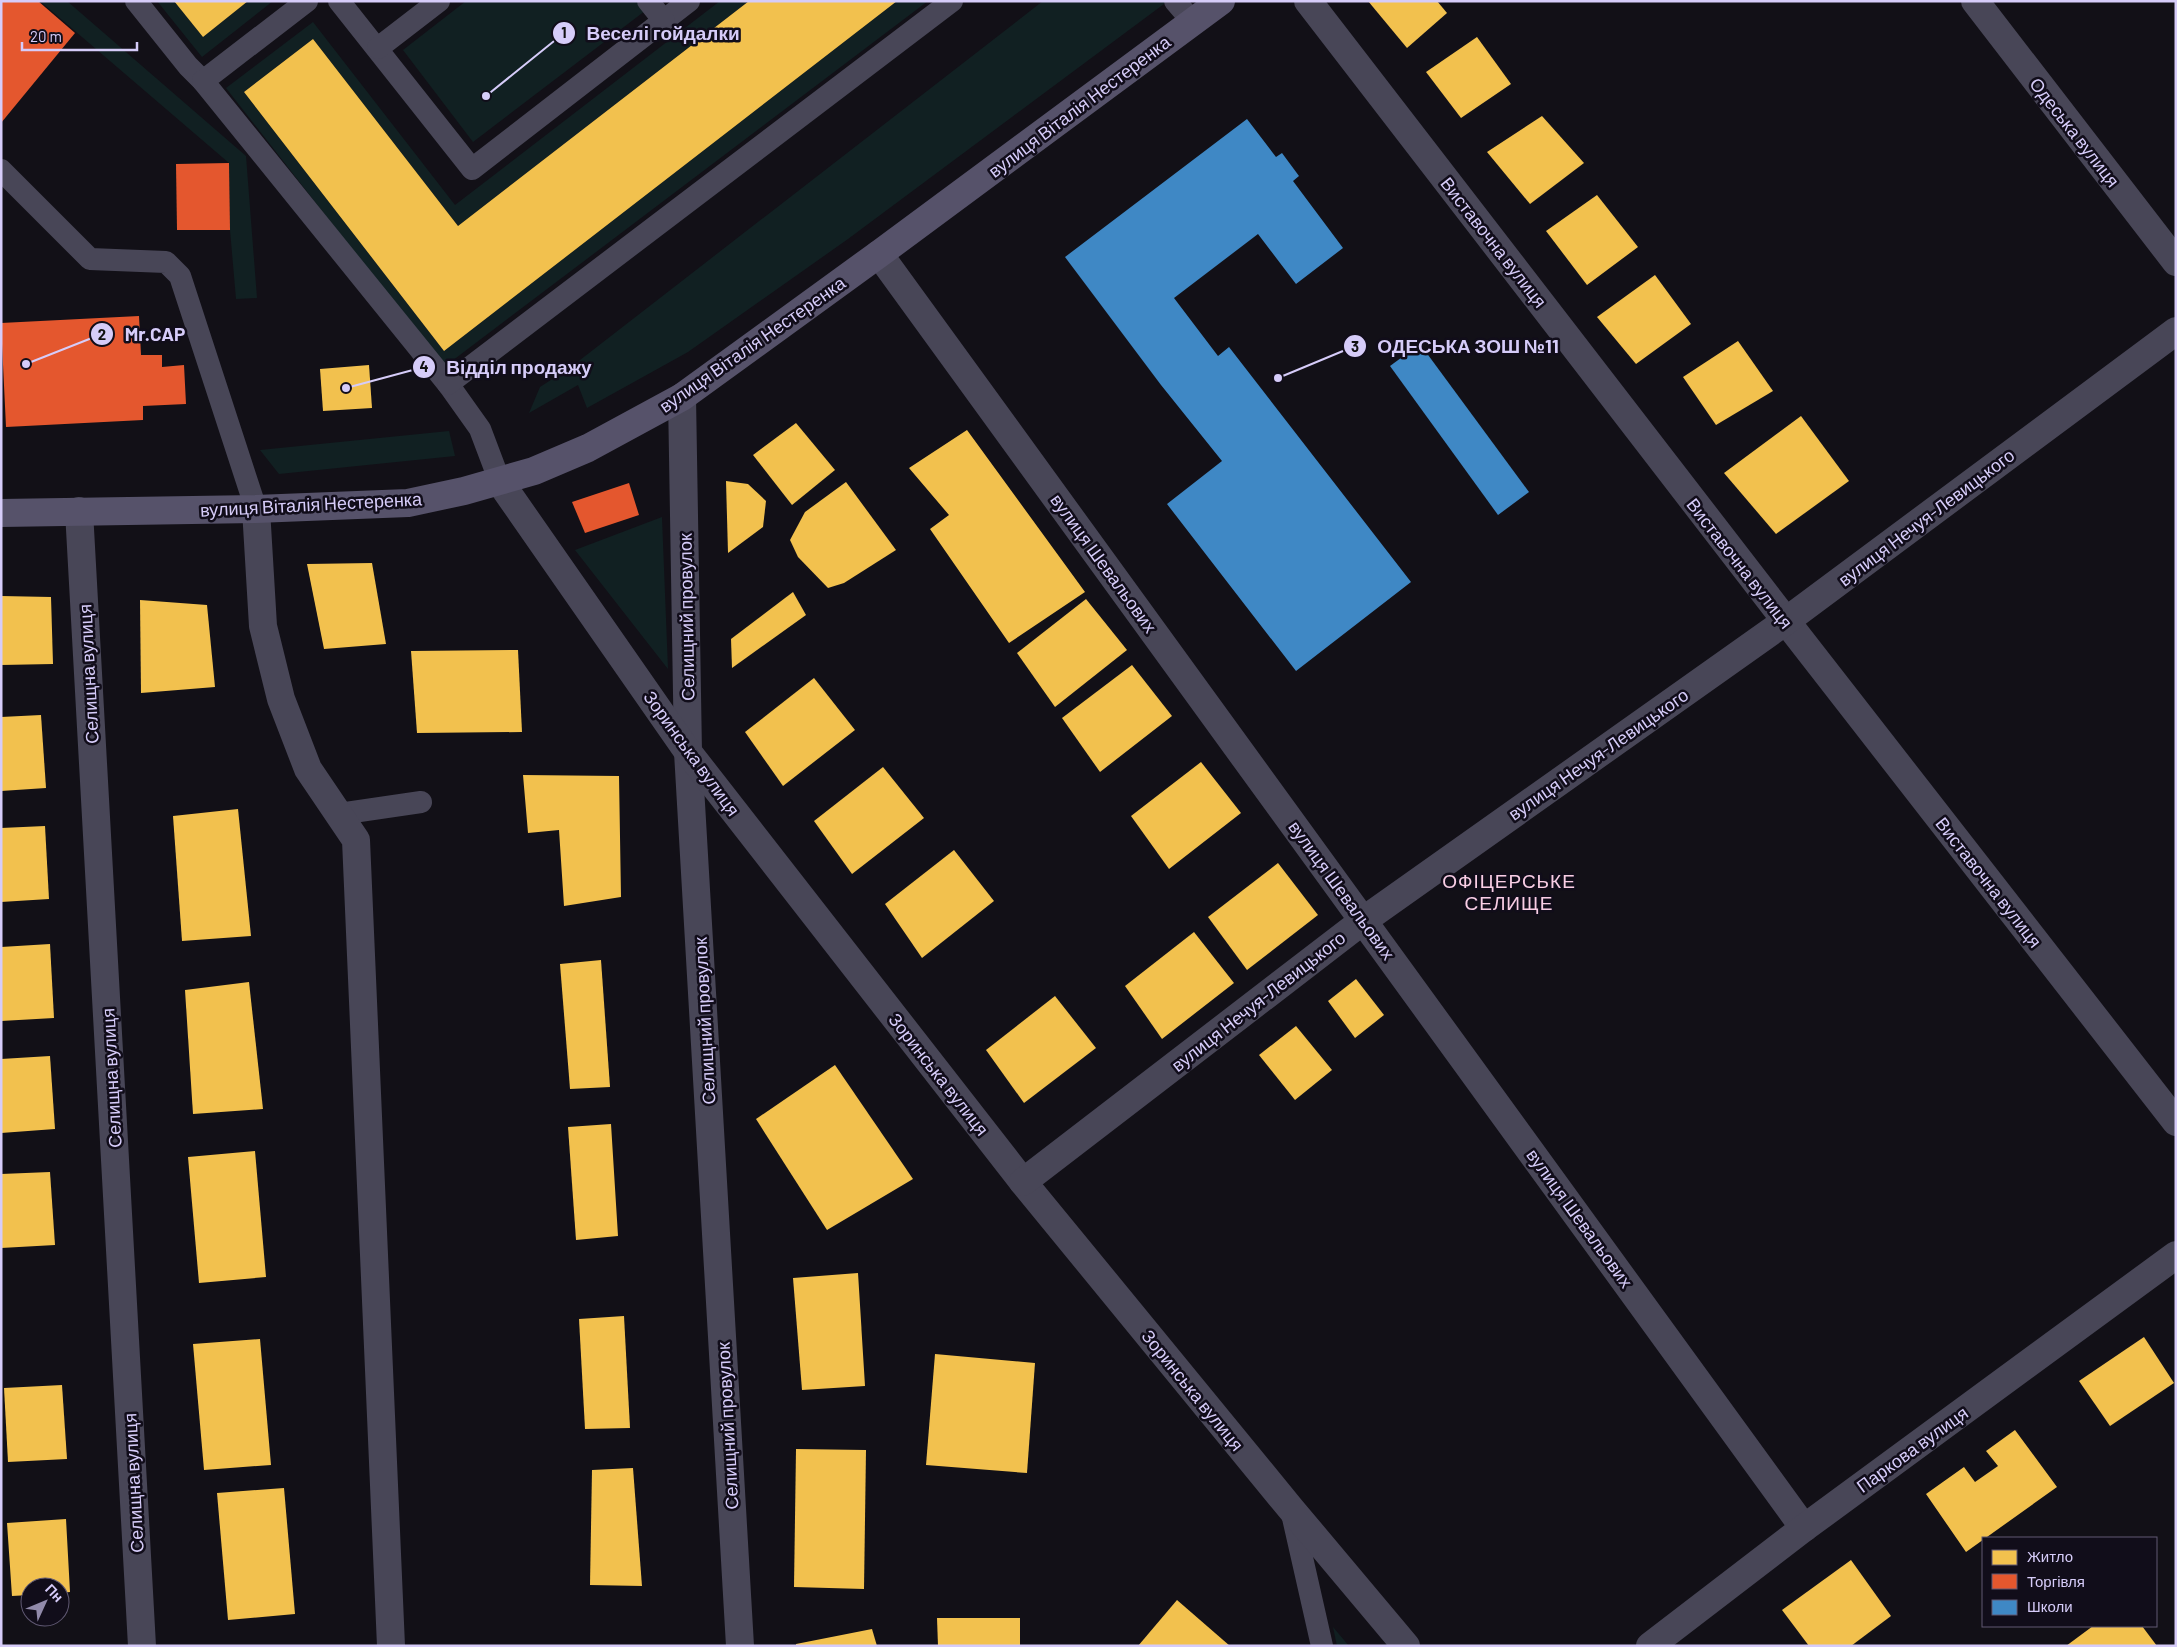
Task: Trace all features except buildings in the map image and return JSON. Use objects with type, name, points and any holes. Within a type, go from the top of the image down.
[{"type":"main road","name":"вулиця Віталія Нестеренка","points":[[1,513],[256,509],[408,503],[500,482],[534,471],[588,448],[682,397],[879,254],[1220,1]]},
{"type":"street","name":"Виставочна вулиця","points":[[1308,1],[1786,622],[2176,1122]]},
{"type":"street","name":"Одеська вулиця","points":[[1975,1],[2176,262]]},
{"type":"street","name":"вулиця Шевальових","points":[[879,254],[1804,1528]]},
{"type":"street","name":"вулиця Нечуя-Левицького","points":[[1023,1182],[1364,920],[1786,622],[2176,331]]},
{"type":"street","name":"Селищний провулок","points":[[682,397],[688,752],[740,1646]]},
{"type":"street","name":"Зоринська вулиця","points":[[500,482],[688,752],[1023,1182],[1406,1646]]},
{"type":"street","points":[[256,509],[263,626],[281,699],[308,769],[356,840],[391,1646]]},
{"type":"street","name":"Селищна вулиця","points":[[79,511],[142,1646]]},
{"type":"street","name":"Паркова вулиця","points":[[1650,1646],[1804,1528],[2176,1255]]},
{"type":"lane","points":[[136,1],[448,384],[480,428],[500,482]]},
{"type":"lane","points":[[203,81],[307,1]]},
{"type":"lane","points":[[339,1],[472,169],[690,1]]},
{"type":"lane","points":[[378,48],[439,1]]},
{"type":"lane","points":[[648,1],[664,21]]},
{"type":"lane","points":[[448,384],[952,1]]},
{"type":"lane","points":[[1175,1],[1193,22]]},
{"type":"lane","points":[[1,170],[90,259],[166,262],[180,276],[256,509]]},
{"type":"lane","points":[[339,814],[421,802]]},
{"type":"lane","points":[[1291,1509],[1322,1646]]},
{"type":"shaded area","points":[[40,1],[67,1],[246,156],[257,298],[236,299],[230,230],[229,163]]},
{"type":"shaded area","points":[[157,1],[174,1],[203,37],[248,1],[273,1],[202,57]]},
{"type":"shaded area","points":[[466,1],[658,1],[473,142],[403,50]]},
{"type":"shaded area","points":[[720,1],[749,1],[458,226],[313,39],[244,92],[444,351],[897,1],[928,1],[444,367],[226,88],[313,22],[455,205]]},
{"type":"shaded area","points":[[1043,1],[1168,1],[848,239],[688,352],[587,408],[578,385],[529,413],[540,387],[571,367]]},
{"type":"shaded area","points":[[449,431],[455,456],[279,474],[260,450]]},
{"type":"shaded area","points":[[662,518],[668,669],[575,550]]},
{"type":"shaded area","points":[[1333,1627],[1349,1646],[1337,1646]]},
{"type":"place","name":"Веселі гойдалки","points":[[486,96]]},
{"type":"place","name":"Mr.CAP","points":[[26,364]]},
{"type":"place","name":"ОДЕСЬКА ЗОШ №11","points":[[1278,378]]},
{"type":"place","name":"Відділ продажу","points":[[346,388]]},
{"type":"district","name":"ОФІЦЕРСЬКЕ СЕЛИЩЕ","points":[[1509,891]]}]
